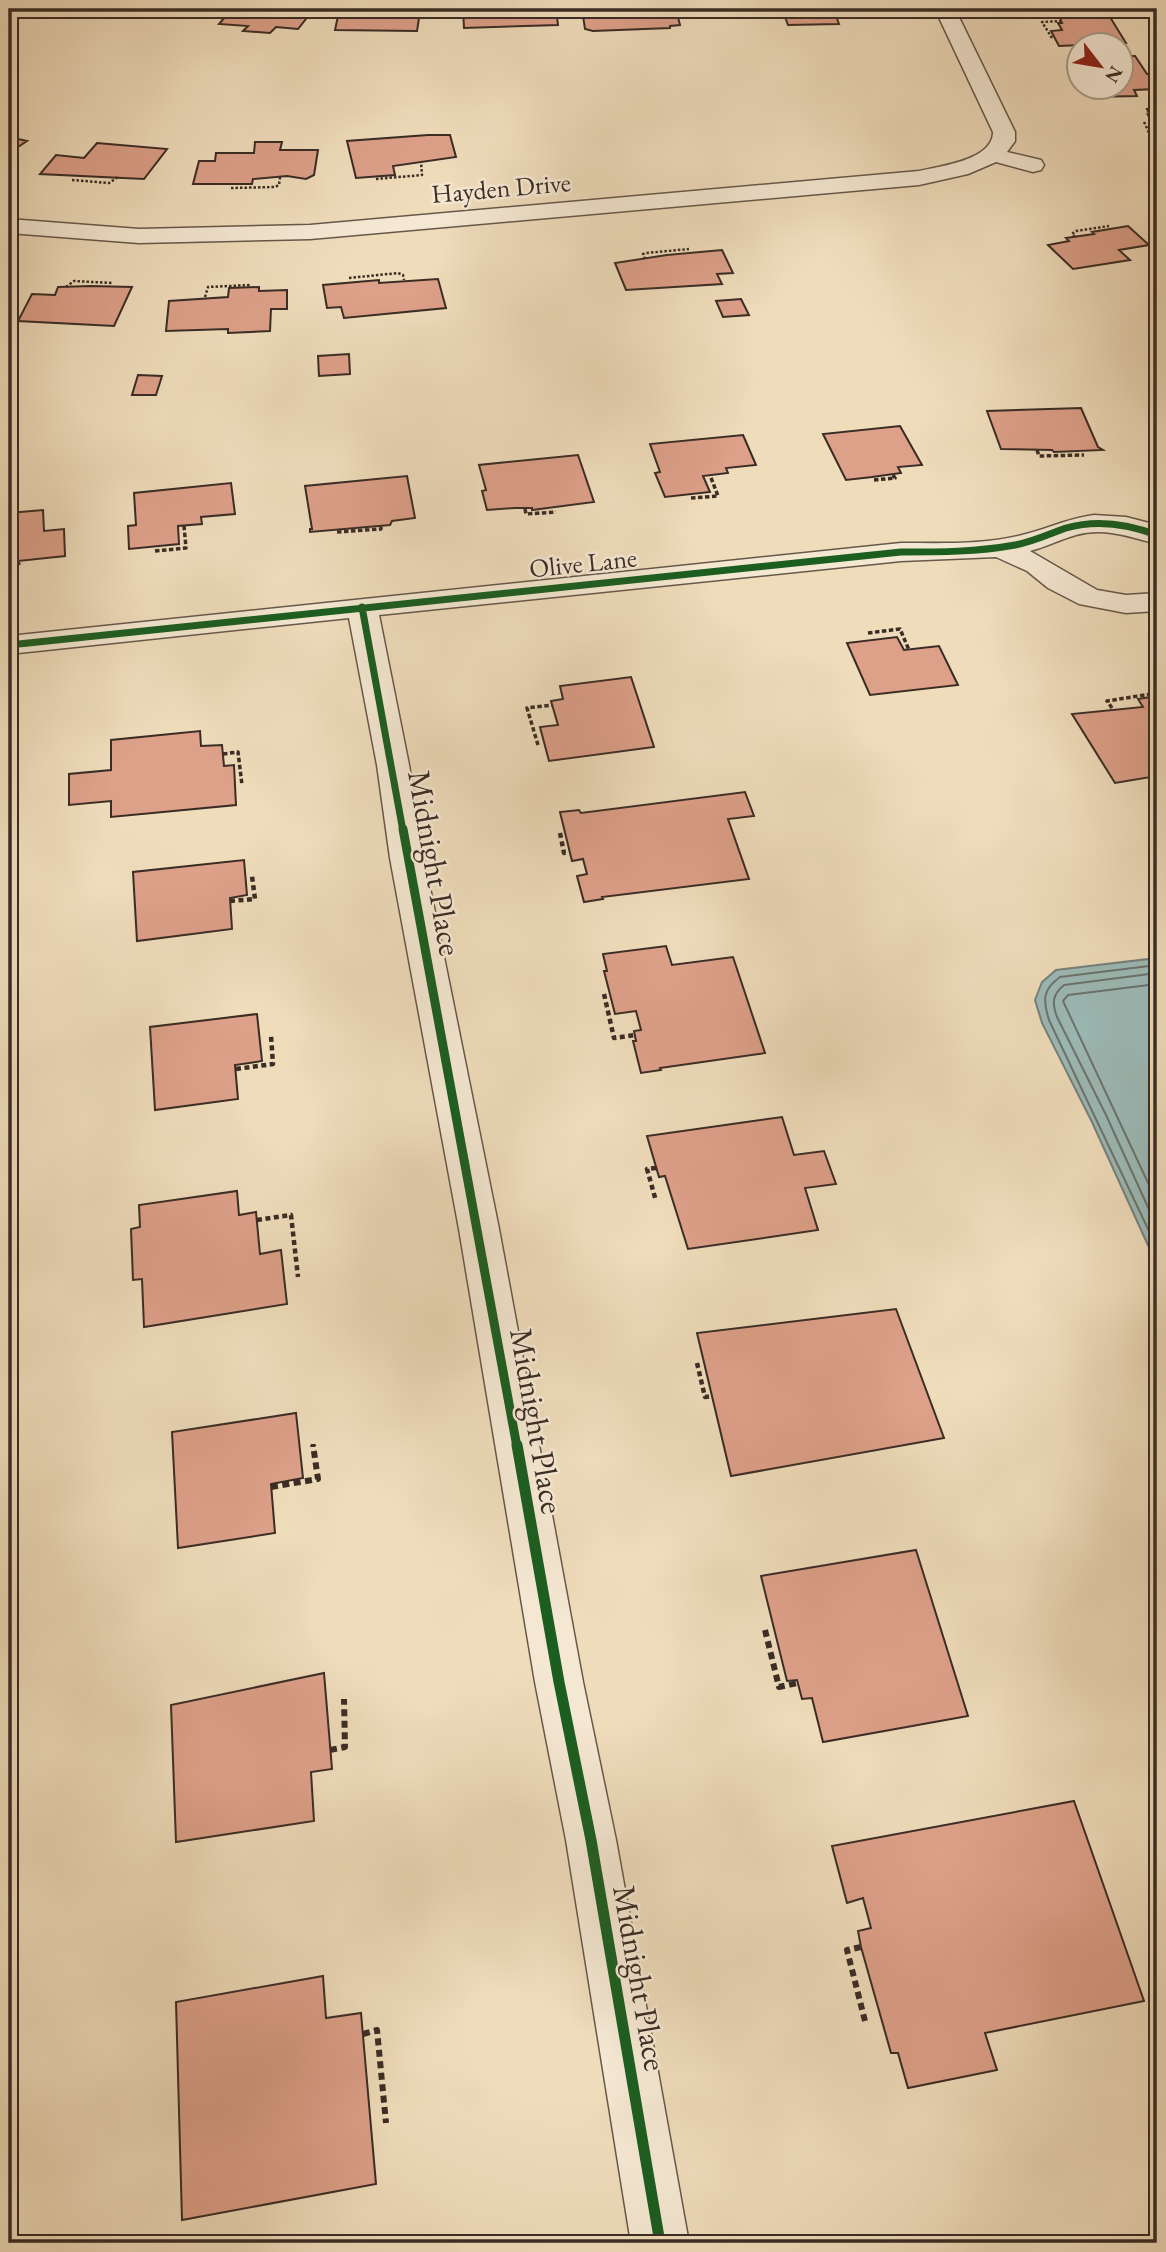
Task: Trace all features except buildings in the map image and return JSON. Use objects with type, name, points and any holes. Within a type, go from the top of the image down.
[{"type":"street","points":[[945,9],[1004,132],[1004,141],[994,155],[1033,165]]},
{"type":"street","name":"Hayden Drive","points":[[9,226],[139,236],[310,232],[919,178],[960,169],[994,155]]},
{"type":"street","name":"Olive Lane","points":[[9,645],[901,552],[998,547],[1031,542],[1071,527],[1104,522],[1141,528],[1157,535]]},
{"type":"street","name":"Olive Lane","points":[[998,547],[1037,565],[1058,582],[1089,598],[1126,604],[1157,602]]},
{"type":"street","name":"Midnight Place","points":[[362,607],[393,765],[407,858],[479,1229],[559,1682],[591,1840],[660,2243]]},
{"type":"path","points":[[840,13],[856,12],[856,9]]},
{"type":"path","points":[[1052,38],[1042,22],[1061,21]]},
{"type":"path","points":[[1144,122],[1153,140],[1157,141]]},
{"type":"path","points":[[376,179],[422,175],[421,162]]},
{"type":"path","points":[[72,180],[109,183],[118,177]]},
{"type":"path","points":[[231,188],[275,187],[279,185],[280,177]]},
{"type":"path","points":[[1075,237],[1072,234],[1076,231],[1109,226]]},
{"type":"path","points":[[645,259],[643,254],[646,253],[689,249]]},
{"type":"path","points":[[349,278],[398,273],[403,275],[404,280]]},
{"type":"path","points":[[66,287],[74,281],[111,283]]},
{"type":"path","points":[[205,298],[206,288],[212,286],[251,285]]},
{"type":"path","points":[[1037,450],[1040,456],[1084,455]]},
{"type":"path","points":[[691,498],[718,496],[710,475]]},
{"type":"path","points":[[874,480],[895,478],[893,475]]},
{"type":"path","points":[[525,509],[526,514],[555,512]]},
{"type":"path","points":[[155,551],[186,548],[184,526]]},
{"type":"path","points":[[337,532],[381,529],[381,526]]},
{"type":"path","points":[[9,565],[23,563]]},
{"type":"path","points":[[868,633],[900,629],[909,650]]},
{"type":"path","points":[[1111,708],[1107,701],[1157,693]]},
{"type":"path","points":[[538,745],[527,708],[552,705]]},
{"type":"path","points":[[223,754],[238,752],[242,785]]},
{"type":"path","points":[[559,834],[564,853],[570,852]]},
{"type":"path","points":[[230,901],[255,898],[252,876]]},
{"type":"path","points":[[604,994],[614,1038],[635,1035]]},
{"type":"path","points":[[236,1069],[272,1064],[271,1036]]},
{"type":"path","points":[[656,1168],[647,1169],[656,1201]]},
{"type":"path","points":[[257,1220],[291,1215],[298,1277]]},
{"type":"path","points":[[697,1363],[705,1397],[712,1396]]},
{"type":"path","points":[[271,1488],[318,1479],[313,1444]]},
{"type":"path","points":[[765,1630],[779,1687],[798,1683]]},
{"type":"path","points":[[330,1750],[345,1747],[344,1699]]},
{"type":"path","points":[[862,1947],[847,1950],[865,2021]]},
{"type":"path","points":[[363,2034],[377,2030],[386,2123]]},
{"type":"water","points":[[1157,958],[1157,1265],[1092,1122],[1042,1023],[1035,1000],[1042,982],[1056,970]]},
{"type":"cycle path","points":[[9,645],[901,552],[983,550],[1031,542],[1067,528],[1083,525],[1126,526],[1157,535]]},
{"type":"cycle path","points":[[362,607],[393,765],[407,858],[479,1229],[559,1682],[591,1840],[660,2243]]}]
